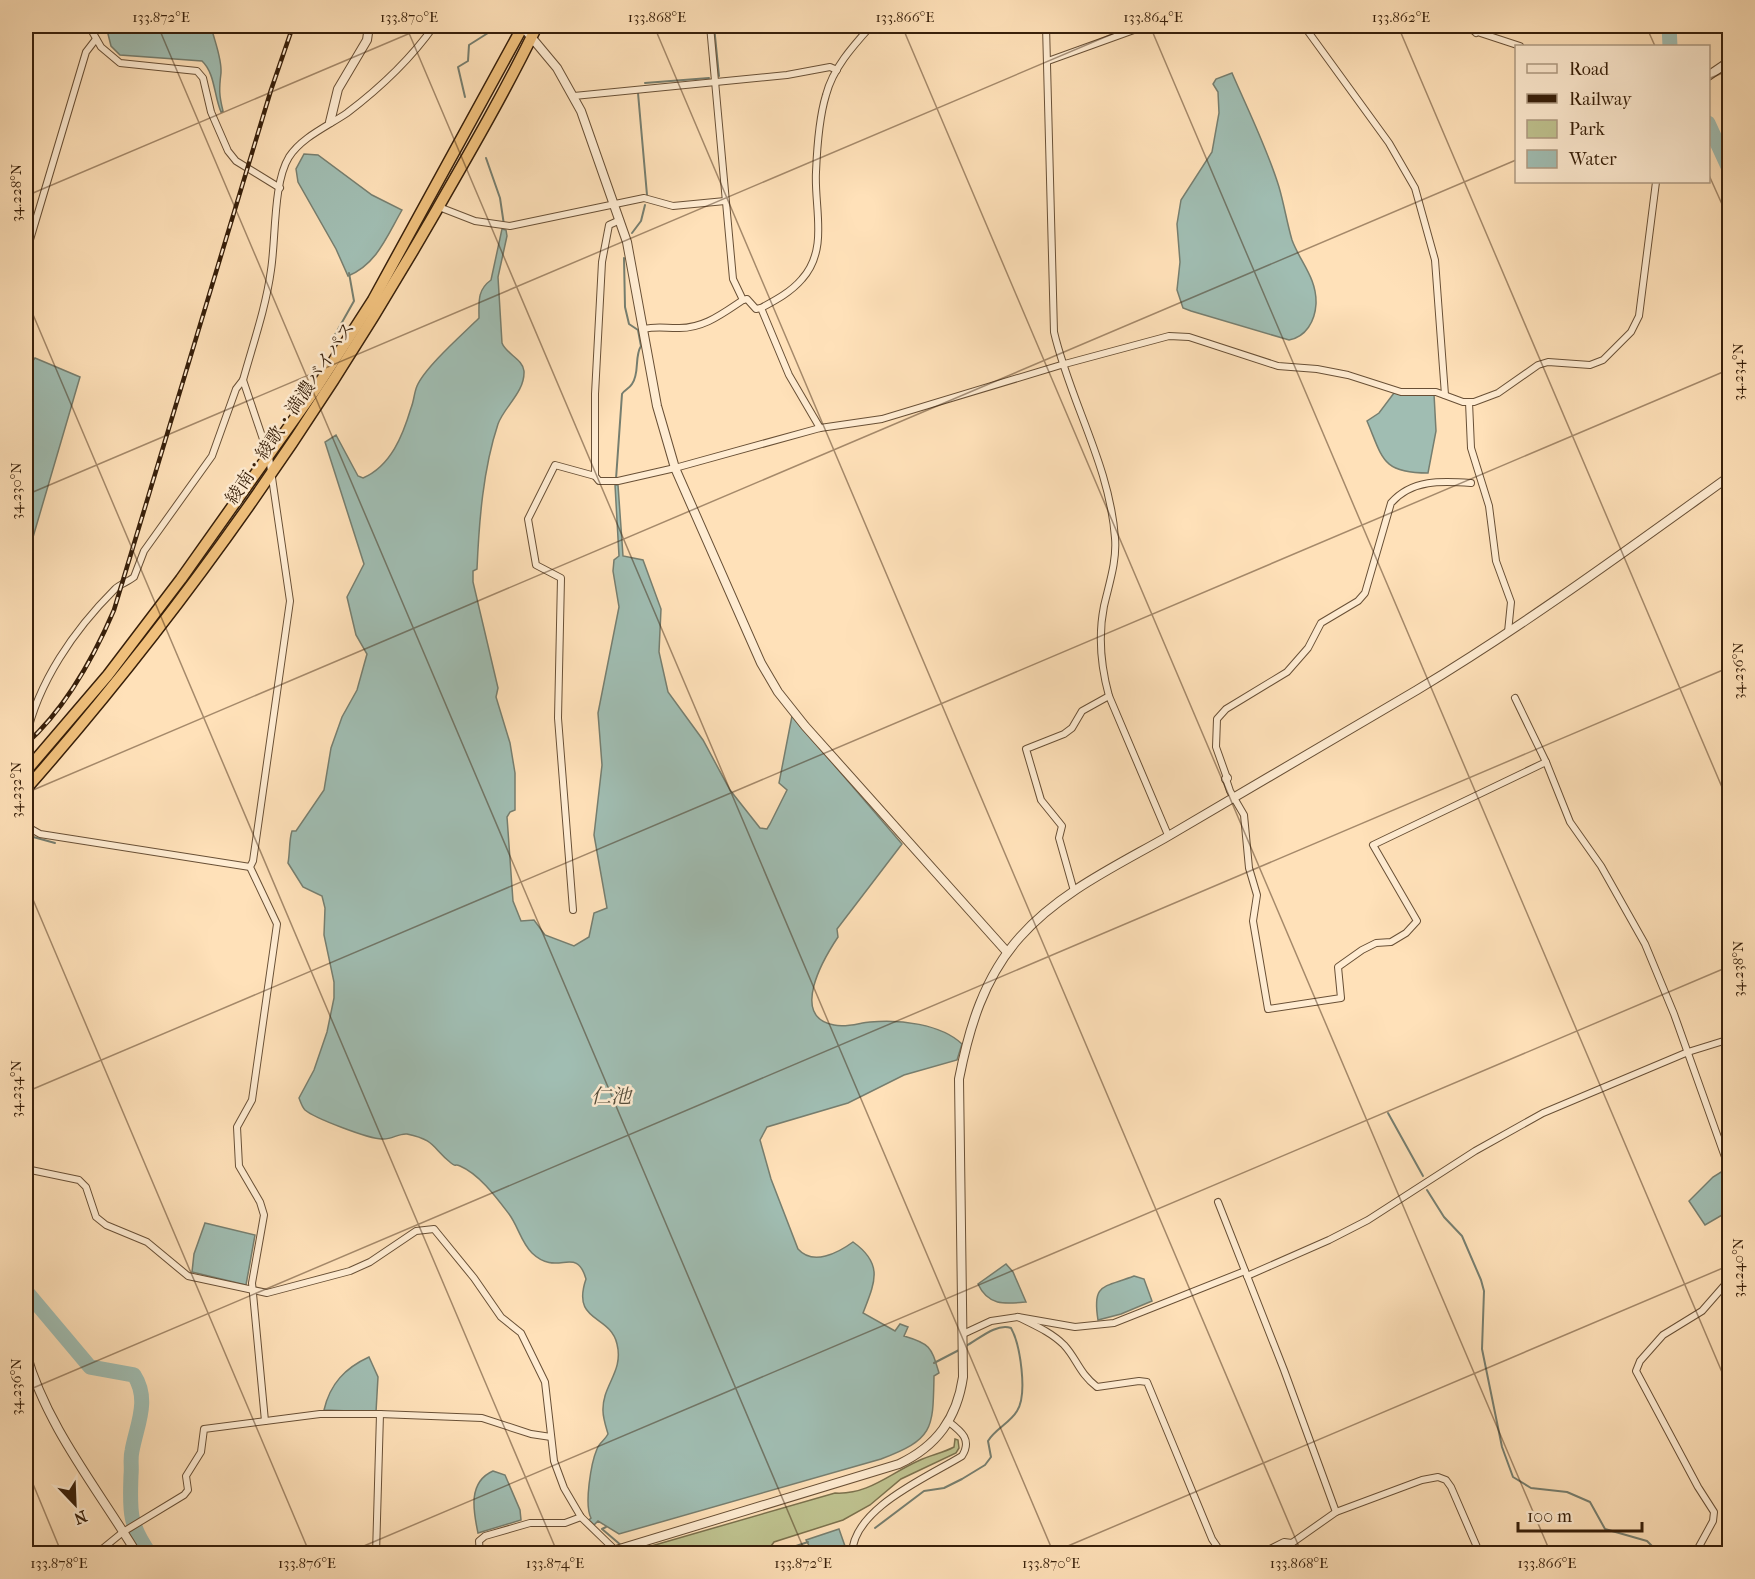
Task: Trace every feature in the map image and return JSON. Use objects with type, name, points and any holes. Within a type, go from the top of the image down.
[{"type":"highway","name":"綾南・綾歌・満濃バイパス","points":[[27,768],[108,675],[269,457],[373,300],[522,26]]},
{"type":"highway","name":"綾南・綾歌・満濃バイパス","points":[[26,789],[117,684],[271,476],[344,366],[438,207],[537,26]]},
{"type":"street","points":[[88,26],[110,57],[120,63],[197,71],[203,78],[211,112],[228,151],[236,161],[280,188]]},
{"type":"street","points":[[330,122],[338,89],[367,40],[369,26]]},
{"type":"street","points":[[26,738],[36,699],[72,639],[117,587],[134,577],[144,551],[212,456],[236,389],[243,380],[271,271],[280,188],[288,158],[296,148],[350,110],[402,65],[434,26]]},
{"type":"street","points":[[522,26],[557,68],[574,96],[614,202],[627,242],[657,406],[675,468],[761,663],[778,692],[805,726],[1007,952]]},
{"type":"street","points":[[710,26],[733,279],[742,300]]},
{"type":"street","points":[[644,329],[659,326],[686,328],[708,322],[747,299],[756,309],[761,308],[788,292],[804,277],[818,245],[820,232],[816,173],[824,101],[837,70],[849,50],[871,26]]},
{"type":"street","points":[[1046,26],[1054,332],[1061,364],[1090,439],[1113,523],[1114,559],[1103,610],[1101,647],[1103,673],[1109,696],[1168,835]]},
{"type":"street","points":[[1048,61],[1144,26]]},
{"type":"street","points":[[1304,26],[1389,143],[1415,188],[1435,260],[1445,395]]},
{"type":"street","points":[[1459,26],[1517,45]]},
{"type":"street","points":[[1476,33],[1481,26]]},
{"type":"street","points":[[26,253],[86,52],[96,39]]},
{"type":"street","points":[[1710,75],[1730,61]]},
{"type":"street","points":[[574,96],[787,75],[830,68],[837,70]]},
{"type":"street","points":[[573,910],[558,718],[561,578],[537,565],[528,519],[555,465],[595,476],[599,481],[616,480],[675,468],[820,428],[882,419],[1061,364],[1169,336],[1189,337],[1278,366],[1317,369],[1348,375],[1401,392],[1436,392],[1474,402],[1498,393],[1538,365],[1548,362],[1590,365],[1597,363],[1631,332],[1639,316],[1656,183]]},
{"type":"street","points":[[438,207],[475,221],[504,225],[644,198],[673,206],[725,201]]},
{"type":"street","points":[[595,476],[595,394],[602,262],[609,225],[620,220]]},
{"type":"street","points":[[761,308],[789,375],[820,428]]},
{"type":"street","points":[[243,380],[269,457],[290,601],[253,861],[250,867]]},
{"type":"street","points":[[1469,402],[1471,448],[1489,506],[1496,561],[1510,602],[1508,632]]},
{"type":"street","points":[[603,1554],[619,1547],[899,1464],[927,1448],[949,1422],[960,1395],[963,1355],[959,1079],[967,1036],[980,1002],[1007,952],[1049,909],[1074,891],[1418,689],[1508,632],[1730,476]]},
{"type":"street","points":[[1471,483],[1449,481],[1420,484],[1400,492],[1391,503],[1368,582],[1358,601],[1321,623],[1308,648],[1287,672],[1226,709],[1217,719],[1216,747],[1230,791],[1244,815],[1249,868],[1256,884],[1253,921],[1268,1009],[1341,998],[1338,967],[1376,943],[1391,942],[1406,933],[1417,921],[1373,845],[1546,762]]},
{"type":"street","points":[[1074,891],[1059,838],[1062,826],[1041,801],[1026,749],[1064,734],[1072,728],[1082,711],[1109,696]]},
{"type":"street","points":[[1515,698],[1546,762],[1570,822],[1601,866],[1645,944],[1688,1052],[1730,1171]]},
{"type":"street","points":[[26,826],[40,834],[250,867]]},
{"type":"street","points":[[250,867],[277,924],[252,1100],[237,1127],[239,1166],[260,1202],[264,1215],[252,1283],[265,1421]]},
{"type":"street","points":[[963,1337],[991,1321],[1018,1317],[1075,1326],[1114,1323],[1246,1274],[1329,1240],[1368,1220],[1475,1151],[1543,1113],[1688,1052],[1730,1039]]},
{"type":"street","points":[[26,1169],[79,1180],[86,1187],[96,1217],[106,1225],[147,1242],[188,1276],[253,1291],[267,1293],[350,1271],[370,1262],[416,1231],[434,1229],[474,1278],[501,1317],[521,1333],[545,1382],[557,1472],[581,1517],[619,1547]]},
{"type":"street","points":[[1218,1202],[1336,1512]]},
{"type":"street","points":[[1695,1554],[1713,1521],[1714,1512],[1698,1487],[1636,1371],[1640,1361],[1663,1335],[1702,1311],[1730,1279]]},
{"type":"street","points":[[1018,1317],[1053,1335],[1066,1347],[1080,1371],[1097,1387],[1139,1381],[1148,1382],[1212,1539],[1222,1554]]},
{"type":"street","points":[[26,1353],[42,1399],[129,1528],[137,1554]]},
{"type":"street","points":[[96,1554],[129,1528],[184,1495],[188,1490],[186,1476],[201,1452],[204,1429],[320,1414],[380,1414],[482,1418],[531,1434],[551,1437]]},
{"type":"street","points":[[376,1554],[380,1414]]},
{"type":"street","points":[[852,1554],[856,1532],[896,1493],[962,1456],[967,1443],[965,1437],[949,1422]]},
{"type":"street","points":[[1260,1554],[1284,1542],[1292,1543],[1336,1512],[1422,1480],[1438,1478],[1446,1480],[1451,1487],[1480,1554]]},
{"type":"street","points":[[480,1554],[480,1541],[485,1536],[530,1523],[565,1523],[581,1517]]},
{"type":"green space","points":[[955,1439],[958,1440],[959,1448],[956,1453],[901,1479],[870,1505],[843,1520],[774,1542],[769,1549],[755,1554],[634,1551],[835,1493],[858,1491],[918,1461],[954,1447]]},
{"type":"water","points":[[106,26],[211,26],[220,61],[220,92],[223,111],[221,112],[214,85],[202,61],[120,55],[111,46]]},
{"type":"water","points":[[1232,73],[1269,158],[1292,240],[1316,295],[1312,322],[1300,336],[1289,340],[1183,308],[1177,290],[1180,262],[1177,224],[1181,200],[1212,152],[1219,113],[1218,92],[1213,84],[1216,79]]},
{"type":"water","points":[[304,154],[318,155],[372,195],[402,210],[374,257],[358,271],[348,276],[336,249],[298,182],[296,169]]},
{"type":"water","name":"仁池","points":[[502,229],[506,230],[507,236],[498,277],[502,343],[518,360],[524,371],[518,393],[501,418],[493,441],[483,496],[477,569],[473,571],[473,582],[498,688],[496,697],[510,743],[515,773],[515,810],[507,817],[513,901],[521,921],[534,920],[545,935],[574,946],[589,937],[594,913],[607,908],[594,835],[602,765],[598,713],[619,607],[613,571],[614,560],[619,556],[615,485],[618,485],[623,556],[643,560],[661,609],[659,652],[668,692],[703,740],[730,790],[760,828],[767,829],[787,790],[779,783],[792,716],[902,844],[837,929],[838,937],[825,958],[814,986],[812,999],[814,1011],[821,1020],[839,1026],[881,1021],[919,1024],[943,1032],[962,1044],[957,1060],[904,1075],[848,1103],[767,1127],[760,1140],[771,1179],[798,1249],[811,1257],[826,1256],[853,1242],[863,1250],[873,1266],[873,1283],[863,1313],[895,1331],[900,1324],[908,1327],[904,1336],[925,1344],[932,1352],[939,1373],[934,1376],[933,1409],[927,1430],[912,1445],[881,1459],[619,1534],[598,1521],[594,1525],[589,1520],[591,1518],[588,1494],[591,1474],[598,1447],[608,1434],[603,1411],[604,1402],[618,1363],[618,1354],[613,1334],[587,1311],[584,1304],[583,1293],[586,1279],[582,1269],[571,1262],[550,1263],[532,1253],[509,1214],[487,1187],[474,1174],[445,1158],[429,1142],[407,1134],[382,1139],[354,1132],[310,1114],[304,1109],[299,1098],[314,1070],[327,1032],[334,998],[334,982],[324,935],[325,908],[322,896],[303,887],[288,863],[290,838],[292,831],[296,831],[324,790],[331,748],[342,717],[357,690],[367,654],[356,635],[347,597],[364,564],[325,442],[336,435],[358,476],[363,478],[373,473],[388,458],[400,439],[421,378],[479,318],[481,292],[491,280]]},
{"type":"water","points":[[35,358],[80,377],[26,561],[26,369]]},
{"type":"water","points":[[1394,393],[1434,394],[1436,431],[1428,473],[1393,467],[1386,461],[1377,445],[1367,421],[1379,413]]},
{"type":"water","points":[[1726,1169],[1729,1179],[1729,1211],[1705,1225],[1689,1201],[1713,1177]]},
{"type":"water","points":[[205,1223],[255,1235],[246,1285],[192,1272],[194,1254]]},
{"type":"water","points":[[1006,1264],[1013,1272],[1026,1302],[1004,1303],[992,1300],[978,1284]]},
{"type":"water","points":[[1134,1276],[1144,1279],[1152,1301],[1121,1314],[1098,1320],[1097,1299],[1102,1289],[1107,1285]]},
{"type":"water","points":[[369,1357],[378,1377],[376,1412],[324,1410],[330,1392],[340,1378],[353,1366]]},
{"type":"water","points":[[493,1471],[505,1475],[520,1510],[521,1520],[478,1533],[474,1506],[476,1489],[479,1482]]},
{"type":"water","points":[[839,1529],[846,1549],[840,1553],[813,1553],[806,1540]]},
{"type":"waterway","points":[[465,97],[458,67],[468,61],[469,45],[488,33],[489,26]]},
{"type":"waterway","points":[[714,26],[719,76]]},
{"type":"waterway","points":[[1669,26],[1670,45]]},
{"type":"waterway","points":[[645,83],[709,78]]},
{"type":"waterway","points":[[638,93],[647,195]]},
{"type":"waterway","points":[[1710,127],[1730,171]]},
{"type":"waterway","points":[[486,158],[500,198],[504,225]]},
{"type":"waterway","points":[[632,233],[641,221],[645,205]]},
{"type":"waterway","points":[[616,479],[622,394],[634,380],[641,346],[638,330],[629,324],[625,307],[624,258]]},
{"type":"waterway","points":[[332,340],[354,301],[349,273]]},
{"type":"waterway","points":[[26,835],[55,843]]},
{"type":"waterway","points":[[1388,1113],[1423,1176]]},
{"type":"waterway","points":[[1427,1190],[1444,1217],[1462,1236],[1481,1280],[1484,1291],[1482,1349],[1502,1447],[1513,1477],[1531,1488],[1567,1492],[1590,1502],[1605,1529],[1647,1541],[1660,1554]]},
{"type":"waterway","points":[[26,1291],[90,1367],[134,1375],[139,1384],[142,1403],[131,1454],[131,1507],[134,1525],[150,1554]]},
{"type":"waterway","points":[[875,1528],[924,1491],[944,1488],[985,1465],[991,1457],[988,1441],[1017,1411],[1022,1393],[1022,1369],[1011,1328],[999,1328],[988,1332],[966,1346]]},
{"type":"waterway","points":[[934,1363],[961,1349]]},
{"type":"waterway","points":[[606,1527],[602,1529],[622,1546]]},
{"type":"waterway","points":[[772,1554],[808,1542]]},
{"type":"railway","points":[[26,744],[66,699],[97,647],[114,610],[271,90],[293,26]]}]
